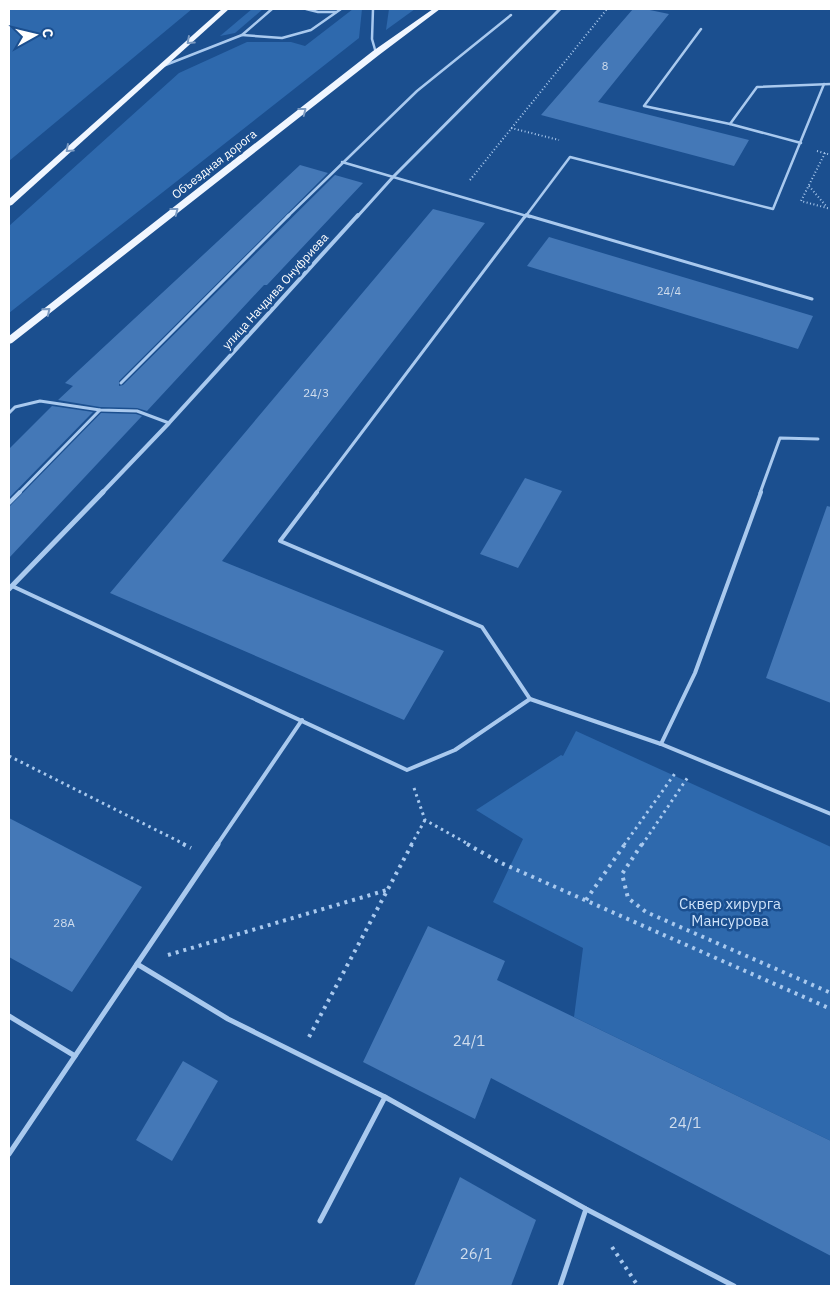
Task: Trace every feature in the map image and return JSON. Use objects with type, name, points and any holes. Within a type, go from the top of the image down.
[{"type":"main road","points":[[9,203],[226,9]]},
{"type":"main road","name":"Объездная дорога","points":[[9,341],[376,53],[437,9]]},
{"type":"street","name":"улица Начдива Онуфриева","points":[[10,588],[169,423],[393,177],[560,9]]},
{"type":"lane","points":[[161,67],[242,35],[272,9]]},
{"type":"lane","points":[[306,9],[318,12],[337,12]]},
{"type":"lane","points":[[242,35],[282,38],[310,30],[341,9]]},
{"type":"lane","points":[[373,9],[372,39],[376,53]]},
{"type":"lane","points":[[121,383],[342,162],[417,91],[511,15]]},
{"type":"lane","points":[[701,29],[644,106],[730,124],[800,143]]},
{"type":"lane","points":[[824,84],[773,209],[570,157],[523,216],[280,541],[482,627],[530,699],[662,744],[831,814]]},
{"type":"lane","points":[[730,124],[757,87],[831,84]]},
{"type":"lane","points":[[342,162],[812,300]]},
{"type":"lane","points":[[9,413],[15,408],[40,401],[100,410],[137,411],[169,423]]},
{"type":"lane","points":[[9,503],[100,410]]},
{"type":"lane","points":[[662,744],[695,673],[780,438],[818,439]]},
{"type":"lane","points":[[10,588],[302,720],[407,770],[455,750],[530,699]]},
{"type":"lane","points":[[9,1154],[302,720]]},
{"type":"lane","points":[[137,964],[179,993],[385,1097],[586,1209],[734,1286]]},
{"type":"lane","points":[[9,1016],[75,1056]]},
{"type":"lane","points":[[320,1221],[385,1097]]},
{"type":"lane","points":[[560,1286],[586,1209]]},
{"type":"path","points":[[457,196],[607,9]]},
{"type":"path","points":[[511,128],[561,140]]},
{"type":"path","points":[[825,153],[801,201],[831,209]]},
{"type":"path","points":[[808,186],[826,207]]},
{"type":"path","points":[[586,900],[688,755]]},
{"type":"path","points":[[9,756],[210,857]]},
{"type":"path","points":[[700,760],[622,874],[628,898],[646,912],[831,993]]},
{"type":"path","points":[[407,770],[425,820],[499,862],[831,1009]]},
{"type":"path","points":[[299,1055],[425,820]]},
{"type":"path","points":[[137,964],[388,890]]},
{"type":"green space","points":[[9,9],[192,9],[9,161]]},
{"type":"green space","points":[[252,9],[263,9],[235,33],[220,36]]},
{"type":"green space","points":[[353,9],[362,9],[359,38],[9,313],[9,226],[179,73],[247,42],[291,42],[305,46]]},
{"type":"green space","points":[[389,9],[415,9],[386,30]]},
{"type":"green space","name":"Сквер хирурга Мансурова","points":[[576,731],[831,847],[831,1141],[574,1017],[583,948],[493,902],[523,839],[476,810],[561,755],[563,756]]},
{"type":"building","points":[[633,9],[645,9],[669,14],[598,102],[749,140],[734,166],[541,115]]},
{"type":"building","points":[[300,165],[328,173],[119,381],[119,386],[123,385],[335,175],[363,183],[267,285],[264,285],[147,411],[137,408],[100,407],[58,400],[73,386],[65,383]]},
{"type":"building","points":[[433,209],[485,223],[222,561],[444,651],[404,720],[110,593]]},
{"type":"building","points":[[549,237],[813,316],[798,349],[527,266]]},
{"type":"building","points":[[52,406],[93,412],[9,498],[9,449]]},
{"type":"building","points":[[101,413],[136,414],[142,416],[9,558],[9,507]]},
{"type":"building","points":[[525,478],[562,491],[518,568],[480,554]]},
{"type":"building","points":[[827,506],[831,507],[831,703],[766,678]]},
{"type":"building","points":[[9,818],[142,887],[72,992],[9,957]]},
{"type":"building","points":[[428,926],[505,961],[497,980],[831,1141],[831,1256],[491,1078],[475,1119],[363,1062]]},
{"type":"building","points":[[183,1061],[218,1081],[172,1161],[136,1140]]},
{"type":"building","points":[[460,1177],[536,1220],[511,1286],[414,1286]]}]
